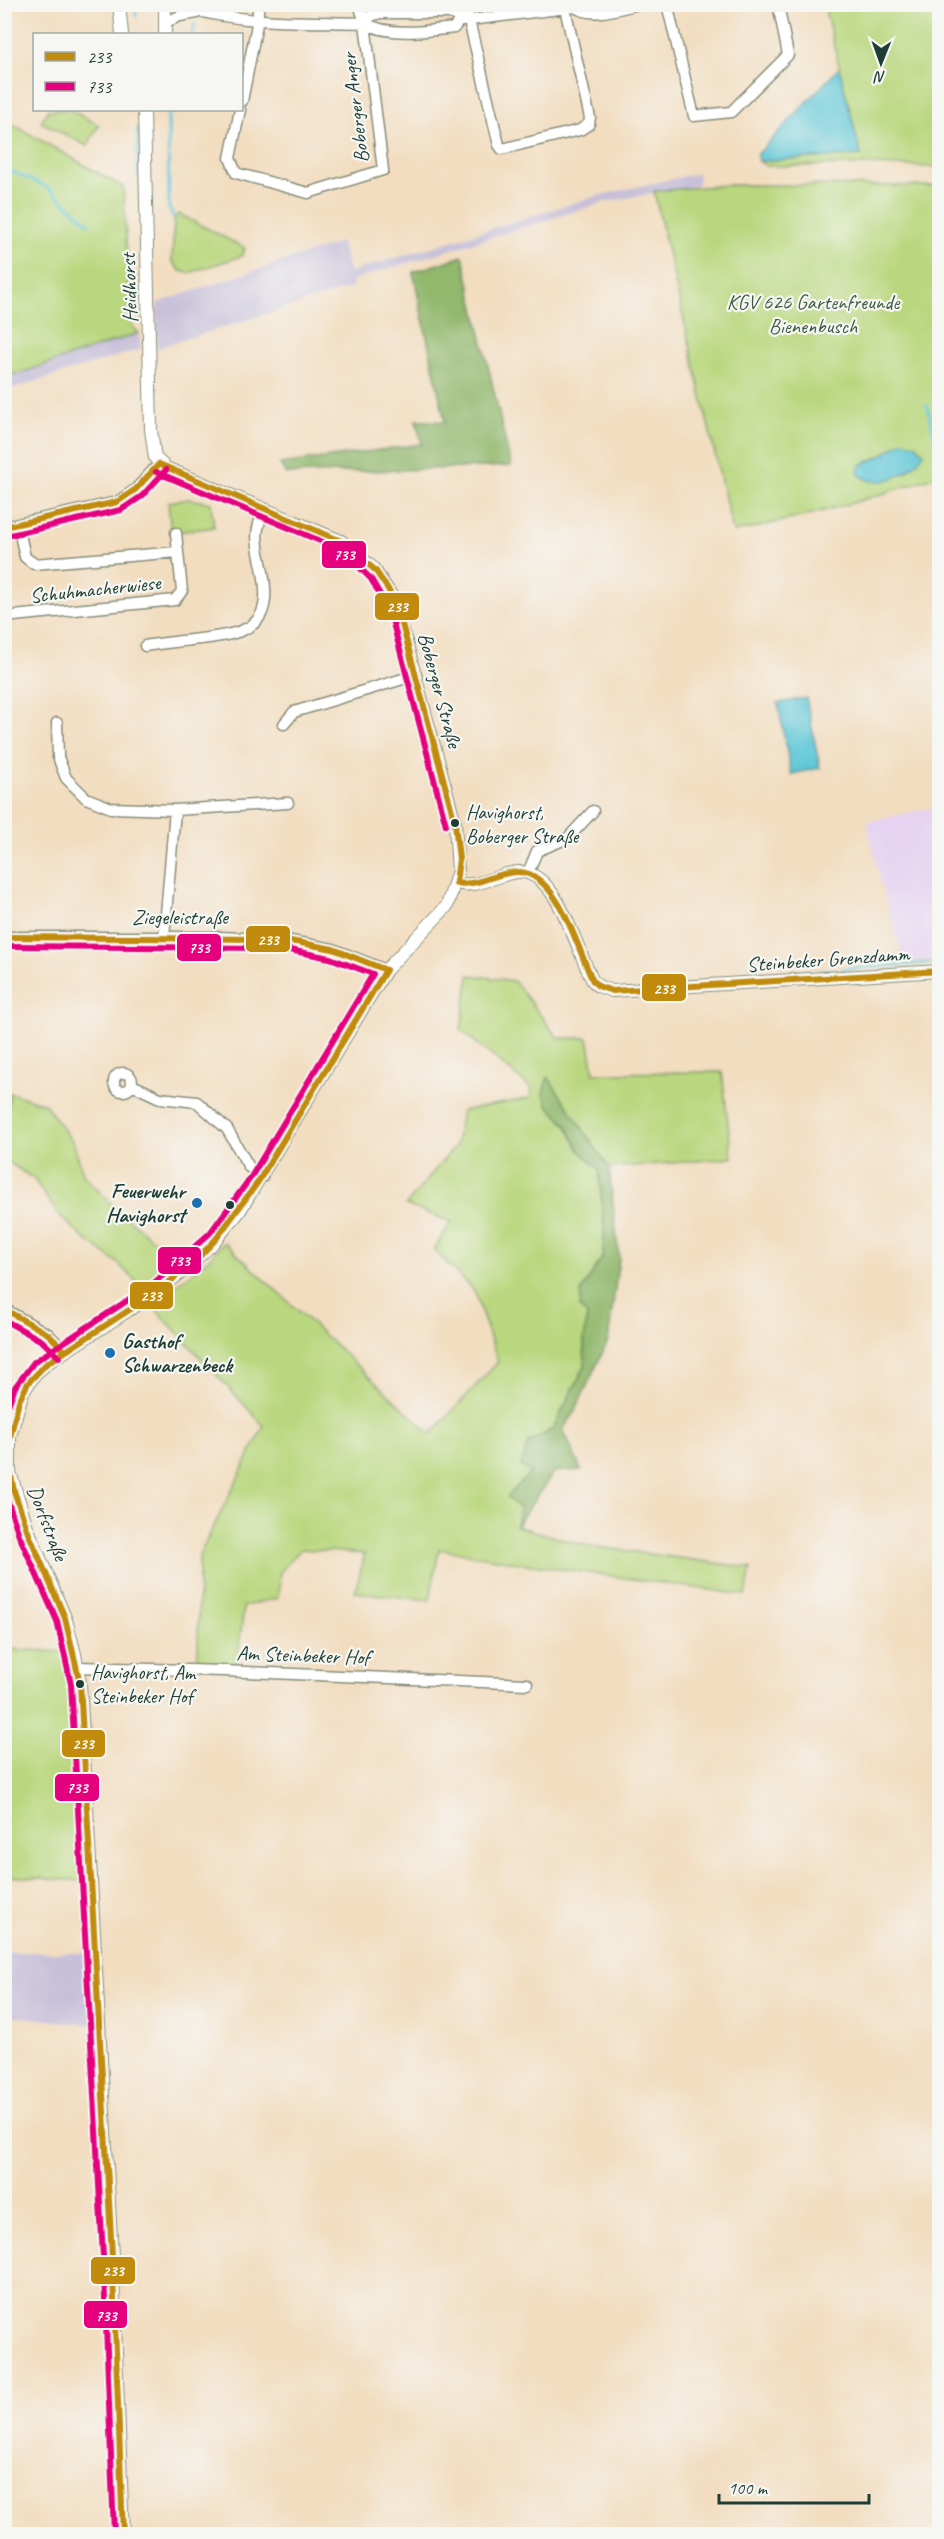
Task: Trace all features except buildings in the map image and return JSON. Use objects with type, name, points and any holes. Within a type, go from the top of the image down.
[{"type":"street","points":[[165,4],[166,28]]},
{"type":"street","points":[[176,4],[203,13]]},
{"type":"street","points":[[243,96],[258,19],[258,4]]},
{"type":"street","name":"Boberger Anger","points":[[240,111],[230,158],[236,173],[308,194],[383,170],[364,23],[359,4]]},
{"type":"street","points":[[465,4],[464,21],[502,149],[580,130],[588,124],[590,117],[570,6]]},
{"type":"street","points":[[166,28],[186,14],[203,13],[258,19],[364,23],[383,30],[437,30],[454,28],[464,21],[570,6],[591,13],[639,4]]},
{"type":"street","points":[[667,4],[694,116],[730,112],[788,55],[778,4]]},
{"type":"street","points":[[116,6],[122,33]]},
{"type":"street","points":[[364,23],[371,16],[380,13],[449,13],[464,21]]},
{"type":"street","name":"Heidhorst","points":[[144,111],[152,436],[153,451],[159,464]]},
{"type":"street","points":[[4,527],[117,502],[136,489],[159,464]]},
{"type":"street","name":"Boberger Straße","points":[[159,464],[341,541],[373,567],[395,601],[457,831],[459,859],[456,884],[443,912],[386,970]]},
{"type":"street","points":[[145,646],[234,635],[255,623],[264,605],[266,591],[256,530],[266,509]]},
{"type":"street","name":"Schuhmacherwiese","points":[[18,525],[25,557],[34,564],[178,552]]},
{"type":"street","name":"Schuhmacherwiese","points":[[4,618],[171,602],[179,597],[182,591],[176,533]]},
{"type":"street","points":[[284,724],[294,712],[416,675]]},
{"type":"street","points":[[57,723],[58,757],[66,778],[86,798],[111,808],[176,810],[288,803]]},
{"type":"street","points":[[164,937],[176,810]]},
{"type":"street","points":[[456,884],[473,885],[512,873],[528,873],[537,851],[568,838],[592,811]]},
{"type":"street","name":"Steinbeker Grenzdamm","points":[[528,873],[544,883],[555,897],[591,978],[598,986],[609,990],[622,992],[939,971]]},
{"type":"street","name":"Ziegeleistraße","points":[[4,937],[280,939],[333,949],[386,970]]},
{"type":"street","name":"Dorfstraße","points":[[123,2535],[113,2274],[78,1667],[66,1620],[18,1502],[9,1460],[12,1428],[24,1389],[35,1374],[65,1351],[153,1295],[183,1271],[221,1234],[262,1177],[386,970]]},
{"type":"street","points":[[132,1085],[160,1098],[197,1102],[227,1129],[249,1167],[262,1177]]},
{"type":"street","points":[[4,1309],[48,1334],[65,1351]]},
{"type":"street","name":"Am Steinbeker Hof","points":[[78,1667],[527,1684]]},
{"type":"shaded area","points":[[699,173],[698,185],[605,202],[352,280],[353,287],[157,348],[157,303],[341,242],[350,272],[600,195]]},
{"type":"shaded area","points":[[139,333],[141,349],[5,391],[5,378]]},
{"type":"shaded area","points":[[939,806],[939,959],[904,962],[881,884],[867,822]]},
{"type":"shaded area","points":[[5,1952],[89,1953],[92,2025],[5,2015]]},
{"type":"green space","points":[[824,5],[939,5],[939,167],[766,166],[759,161],[861,155]]},
{"type":"green space","points":[[47,111],[73,111],[99,125],[87,146],[41,122]]},
{"type":"green space","points":[[5,120],[123,187],[131,325],[139,333],[15,375],[4,368]]},
{"type":"green space","name":"KGV 626 Gartenfreunde Bienenbusch","points":[[726,185],[939,186],[939,475],[838,507],[733,532],[654,191]],"holes":[[[891,449],[908,471],[887,479],[870,481],[860,465]]]},
{"type":"green space","points":[[179,214],[245,248],[242,256],[189,273],[180,271],[172,261],[174,218]]},
{"type":"green space","points":[[463,256],[511,466],[286,474],[280,464],[422,444],[416,420],[445,422],[413,272]]},
{"type":"green space","points":[[189,499],[211,503],[214,527],[171,533],[168,502]]},
{"type":"green space","points":[[469,975],[514,981],[558,1038],[588,1038],[594,1073],[722,1072],[732,1158],[609,1168],[548,1078],[548,1105],[567,1126],[580,1151],[599,1169],[604,1228],[603,1256],[581,1292],[587,1315],[584,1341],[585,1365],[553,1429],[528,1443],[532,1471],[516,1526],[584,1545],[751,1568],[746,1595],[525,1564],[439,1549],[430,1600],[355,1592],[365,1554],[301,1549],[280,1572],[278,1598],[244,1606],[237,1663],[198,1663],[199,1556],[264,1426],[150,1303],[199,1267],[224,1242],[431,1434],[498,1362],[475,1292],[434,1250],[451,1222],[406,1205],[456,1145],[462,1111],[530,1098],[532,1089],[461,1030]]},
{"type":"green space","points":[[548,1077],[609,1168],[619,1258],[608,1341],[573,1415],[563,1429],[581,1470],[554,1472],[516,1526],[520,1509],[507,1497],[531,1472],[521,1466],[528,1443],[553,1429],[585,1366],[584,1341],[587,1315],[580,1308],[581,1292],[603,1256],[604,1228],[599,1169],[580,1151],[567,1126],[548,1105],[543,1092]]},
{"type":"green space","points":[[10,1093],[45,1104],[74,1144],[83,1174],[113,1206],[180,1263],[145,1290],[115,1261],[83,1238],[56,1211],[34,1179],[5,1160],[5,1126]]},
{"type":"green space","points":[[5,1649],[67,1652],[78,1752],[83,1881],[6,1876],[5,1908]]},
{"type":"water","points":[[839,68],[861,155],[759,161],[757,155]]},
{"type":"water","points":[[903,441],[915,444],[924,453],[915,465],[894,478],[886,480],[869,480],[858,474],[860,465],[881,456]]},
{"type":"water","points":[[806,698],[820,768],[791,774],[778,703]]},
{"type":"waterway","points":[[135,4],[136,16]]},
{"type":"waterway","points":[[192,33],[195,24]]},
{"type":"waterway","points":[[168,111],[169,208],[174,218]]},
{"type":"waterway","points":[[138,127],[138,176]]},
{"type":"waterway","points":[[4,168],[47,187],[89,223]]},
{"type":"waterway","points":[[927,405],[940,460]]},
{"type":"waterway","points":[[842,969],[940,962]]},
{"type":"waterway","points":[[820,971],[834,970]]},
{"type":"waterway","points":[[780,974],[810,971]]},
{"type":"transit line","name":"233","points":[[159,464],[341,541],[375,570],[398,609],[455,823],[459,859],[456,883]]},
{"type":"transit line","name":"233","points":[[4,527],[117,502],[136,489],[159,464]]},
{"type":"transit line","name":"733","points":[[6,536],[121,510],[142,496],[166,470]]},
{"type":"transit line","name":"733","points":[[156,472],[325,543],[350,558],[371,579],[390,612],[446,825]]},
{"type":"transit line","name":"233","points":[[456,883],[473,883],[511,872],[533,876],[556,899],[574,934],[593,981],[598,986],[612,991],[940,971]]},
{"type":"transit line","name":"233","points":[[4,937],[280,939],[333,949],[386,970],[258,1182],[216,1239],[160,1290],[46,1364],[28,1383],[19,1401],[9,1441],[10,1471],[14,1491],[28,1532],[65,1618],[80,1683],[113,2274],[123,2534]]},
{"type":"transit line","name":"733","points":[[4,946],[279,948],[330,958],[373,974],[251,1177],[210,1233],[154,1283],[34,1362],[15,1387],[4,1416]]},
{"type":"transit line","name":"233","points":[[4,1309],[48,1334],[65,1351]]},
{"type":"transit line","name":"733","points":[[4,1320],[42,1341],[59,1357]]},
{"type":"transit line","name":"733","points":[[4,1490],[19,1535],[57,1621],[71,1684],[104,2274],[114,2534]]},
{"type":"place","name":"Havighorst, Boberger Straße","points":[[455,823]]},
{"type":"place","name":"Feuerwehr Havighorst","points":[[197,1203]]},
{"type":"place","name":"Gasthof Schwarzenbeck","points":[[110,1353]]},
{"type":"place","name":"Havighorst, Am Steinbeker Hof","points":[[80,1684]]}]
